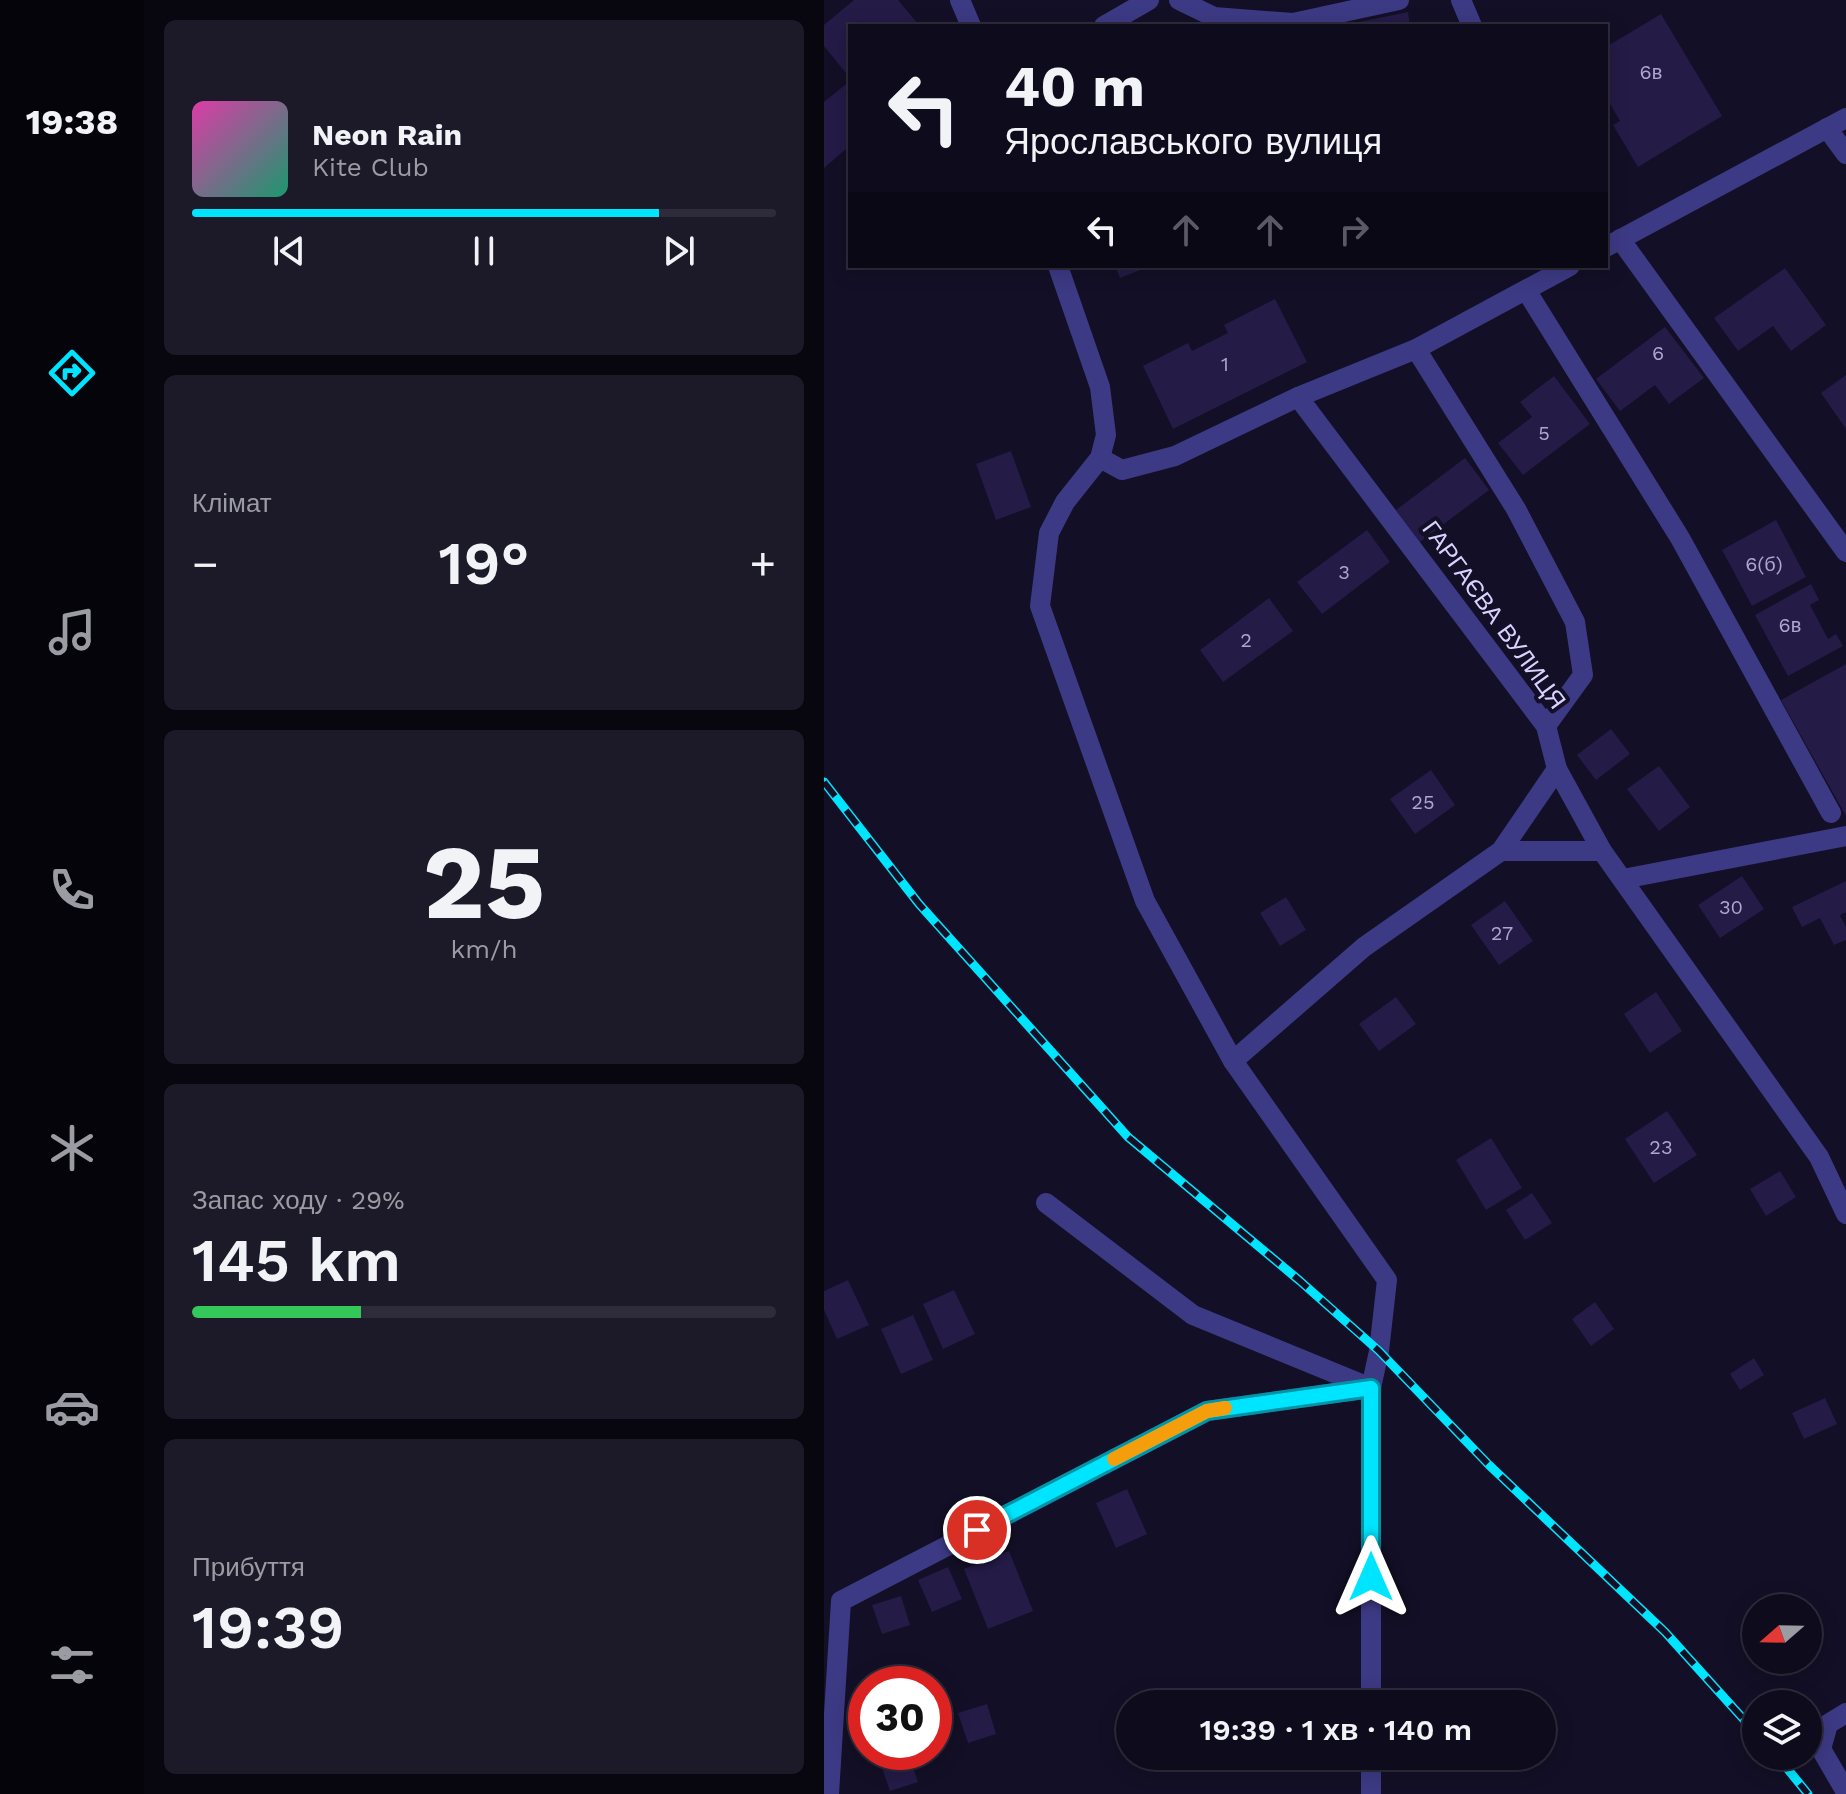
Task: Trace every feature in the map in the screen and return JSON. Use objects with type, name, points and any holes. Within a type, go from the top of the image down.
[{"type":"street","points":[[960,0],[970,24]]},
{"type":"street","points":[[1107,24],[1149,0]]},
{"type":"street","points":[[1179,0],[1214,17],[1293,23],[1399,0]]},
{"type":"street","points":[[1461,0],[1471,24]]},
{"type":"street","points":[[1846,118],[1611,241],[1846,552]]},
{"type":"street","points":[[1827,128],[1846,154]]},
{"type":"street","points":[[1059,268],[1100,387],[1106,435],[1100,458],[1065,502],[1049,533],[1040,606],[1145,901],[1233,1061],[1387,1280],[1379,1351],[1371,1388],[1371,1690]]},
{"type":"street","points":[[1100,458],[1122,470],[1175,456],[1298,397],[1416,349],[1566,268]]},
{"type":"street","points":[[1526,290],[1680,538],[1831,813]]},
{"type":"street","points":[[1416,349],[1516,509],[1575,622],[1583,675],[1546,726]]},
{"type":"street","name":"ГАРГАЄВА ВУЛИЦЯ","points":[[1298,397],[1546,726],[1557,769],[1602,851],[1819,1157],[1846,1214]]},
{"type":"street","points":[[1233,1061],[1364,947],[1501,851],[1557,769]]},
{"type":"street","points":[[1623,879],[1846,836]]},
{"type":"street","points":[[1501,851],[1602,851]]},
{"type":"street","points":[[1046,1203],[1193,1315],[1371,1388]]},
{"type":"street","points":[[829,1794],[841,1601],[1207,1411],[1371,1388]]},
{"type":"street","points":[[1846,1713],[1828,1724],[1821,1749],[1846,1792]]},
{"type":"street","points":[[1371,1770],[1371,1794]]},
{"type":"building","points":[[854,0],[898,0],[918,24],[848,24],[848,76],[824,46],[824,25]]},
{"type":"building","points":[[1408,12],[1410,24],[1360,24]]},
{"type":"building","points":[[1661,14],[1722,116],[1638,167],[1613,125],[1620,121],[1608,100],[1608,46]]},
{"type":"building","points":[[848,83],[848,149],[824,168],[824,102]]},
{"type":"building","points":[[1116,268],[1145,268],[1120,278]]},
{"type":"building","points":[[1785,268],[1826,325],[1791,351],[1773,326],[1738,351],[1714,318]]},
{"type":"building","points":[[1275,299],[1307,362],[1173,429],[1143,366],[1188,343],[1192,351],[1228,333],[1224,325]]},
{"type":"building","points":[[1665,327],[1704,378],[1669,404],[1655,385],[1620,411],[1596,379]]},
{"type":"building","points":[[1846,375],[1846,429],[1821,393]]},
{"type":"building","points":[[1554,376],[1590,424],[1523,475],[1498,443],[1532,417],[1520,402]]},
{"type":"building","points":[[1011,451],[1031,507],[996,520],[976,464]]},
{"type":"building","points":[[1465,458],[1489,490],[1420,542],[1396,510]]},
{"type":"building","points":[[1776,520],[1806,577],[1752,606],[1722,550]]},
{"type":"building","points":[[1367,530],[1390,562],[1322,614],[1297,582]]},
{"type":"building","points":[[1811,584],[1819,600],[1810,605],[1828,639],[1836,634],[1843,646],[1788,676],[1755,615]]},
{"type":"building","points":[[1269,598],[1293,631],[1223,682],[1200,650]]},
{"type":"building","points":[[1846,664],[1846,816],[1781,700]]},
{"type":"building","points":[[1611,729],[1630,754],[1596,780],[1577,755]]},
{"type":"building","points":[[1659,766],[1690,807],[1659,831],[1627,789]]},
{"type":"building","points":[[1431,770],[1455,805],[1415,834],[1390,799]]},
{"type":"building","points":[[1742,876],[1764,909],[1720,938],[1698,905]]},
{"type":"building","points":[[1846,881],[1846,912],[1840,915],[1846,927],[1846,940],[1834,945],[1820,918],[1802,927],[1792,907]]},
{"type":"building","points":[[1286,897],[1306,930],[1280,946],[1260,913]]},
{"type":"building","points":[[1505,901],[1533,941],[1499,965],[1471,925]]},
{"type":"building","points":[[1656,992],[1682,1031],[1650,1053],[1624,1014]]},
{"type":"building","points":[[1396,997],[1416,1024],[1379,1051],[1359,1024]]},
{"type":"building","points":[[1667,1111],[1697,1155],[1654,1183],[1625,1139]]},
{"type":"building","points":[[1491,1138],[1522,1188],[1486,1210],[1456,1160]]},
{"type":"building","points":[[1780,1171],[1796,1197],[1766,1216],[1750,1189]]},
{"type":"building","points":[[1532,1193],[1552,1223],[1525,1240],[1506,1210]]},
{"type":"building","points":[[848,1280],[869,1325],[837,1339],[824,1310],[824,1291]]},
{"type":"building","points":[[954,1290],[975,1334],[943,1349],[923,1304]]},
{"type":"building","points":[[1595,1302],[1614,1329],[1591,1346],[1572,1319]]},
{"type":"building","points":[[913,1315],[933,1360],[901,1374],[881,1329]]},
{"type":"building","points":[[1754,1358],[1764,1375],[1740,1390],[1730,1374]]},
{"type":"building","points":[[1825,1398],[1837,1424],[1804,1439],[1792,1413]]},
{"type":"building","points":[[1127,1489],[1147,1534],[1116,1548],[1096,1503]]},
{"type":"building","points":[[1009,1551],[1033,1611],[988,1629],[964,1569]]},
{"type":"building","points":[[948,1567],[962,1599],[932,1612],[918,1580]]},
{"type":"building","points":[[901,1596],[910,1625],[882,1634],[872,1605]]},
{"type":"building","points":[[987,1704],[996,1734],[968,1743],[958,1713]]},
{"type":"building","points":[[883,1770],[914,1770],[918,1782],[890,1791]]},
{"type":"railway","points":[[824,782],[919,904],[1128,1137],[1379,1351],[1489,1465],[1665,1632],[1742,1717]]},
{"type":"railway","points":[[1788,1770],[1808,1794]]},
{"type":"slow traffic","points":[[1114,1459],[1207,1411],[1225,1408]]},
{"type":"route","points":[[977,1530],[1207,1411],[1371,1388],[1371,1577]]}]
